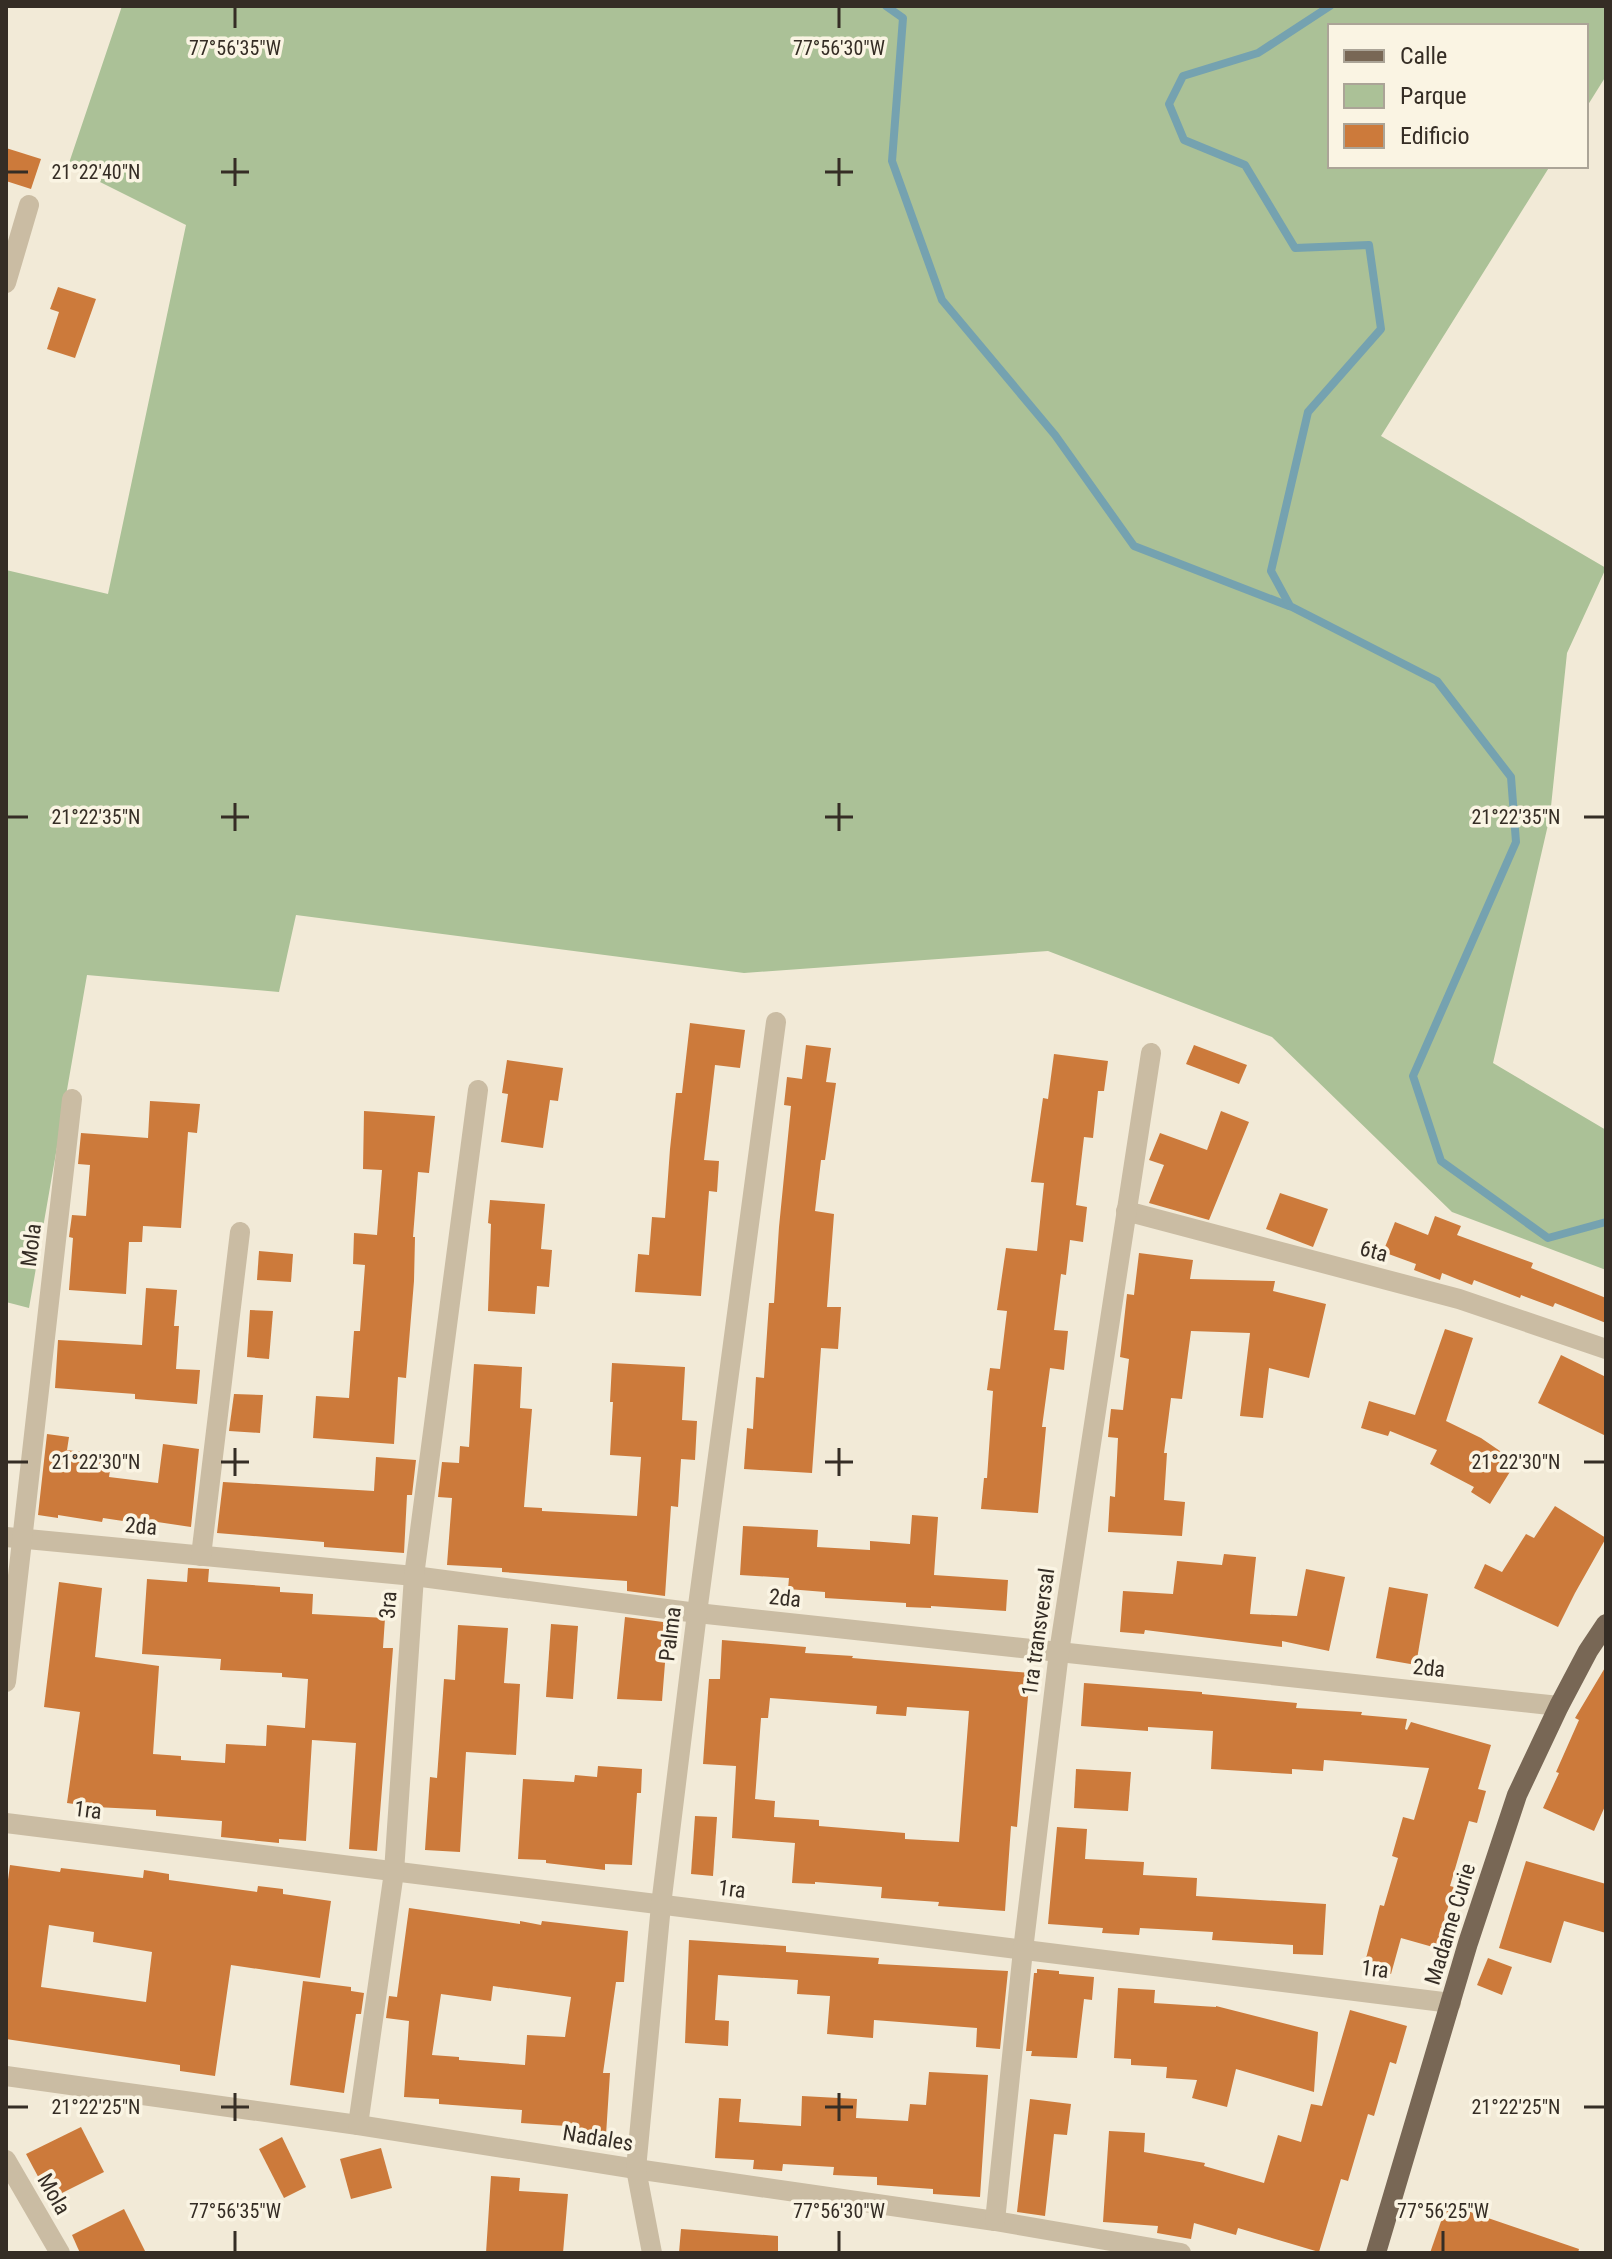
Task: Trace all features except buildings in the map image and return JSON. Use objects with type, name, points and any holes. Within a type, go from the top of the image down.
[{"type":"main road","name":"Madame Curie","points":[[1376,2253],[1468,1943],[1517,1795],[1559,1706],[1606,1624]]},
{"type":"street","points":[[6,283],[29,205]]},
{"type":"street","name":"Palma","points":[[652,2253],[636,2169],[661,1905],[776,1022]]},
{"type":"street","name":"1ra transversal","points":[[995,2221],[1023,1950],[1059,1652],[1151,1053]]},
{"type":"street","name":"3ra","points":[[358,2125],[394,1872],[414,1576],[478,1090]]},
{"type":"street","name":"Mola","points":[[6,1682],[13,1538],[72,1099]]},
{"type":"street","name":"6ta","points":[[1126,1211],[1459,1299],[1606,1349]]},
{"type":"street","points":[[201,1556],[240,1232]]},
{"type":"street","name":"2da","points":[[13,1538],[414,1576],[697,1613],[1559,1706]]},
{"type":"street","name":"1ra","points":[[6,1823],[1451,2003]]},
{"type":"street","name":"Nadales","points":[[6,2076],[358,2125],[995,2221],[1181,2253]]},
{"type":"street","name":"Mola","points":[[6,2160],[60,2253]]},
{"type":"green space","points":[[122,6],[1606,6],[1606,76],[1588,105],[1588,24],[1328,24],[1328,168],[1549,168],[1381,436],[1606,568],[1567,653],[1550,816],[1493,1063],[1606,1130],[1606,1270],[1452,1212],[1272,1037],[1048,951],[744,973],[296,915],[279,992],[87,975],[29,1308],[6,1302],[6,570],[108,594],[186,225],[68,166]]},
{"type":"waterway","points":[[886,6],[903,18],[892,161],[942,300],[1055,435],[1134,546],[1289,606]]},
{"type":"waterway","points":[[1330,6],[1258,53],[1183,76],[1169,104],[1184,140],[1245,165],[1295,248],[1369,245],[1381,329],[1308,412],[1271,571],[1290,606],[1437,681],[1511,777],[1516,842],[1413,1076],[1441,1161],[1548,1238],[1606,1222]]}]
